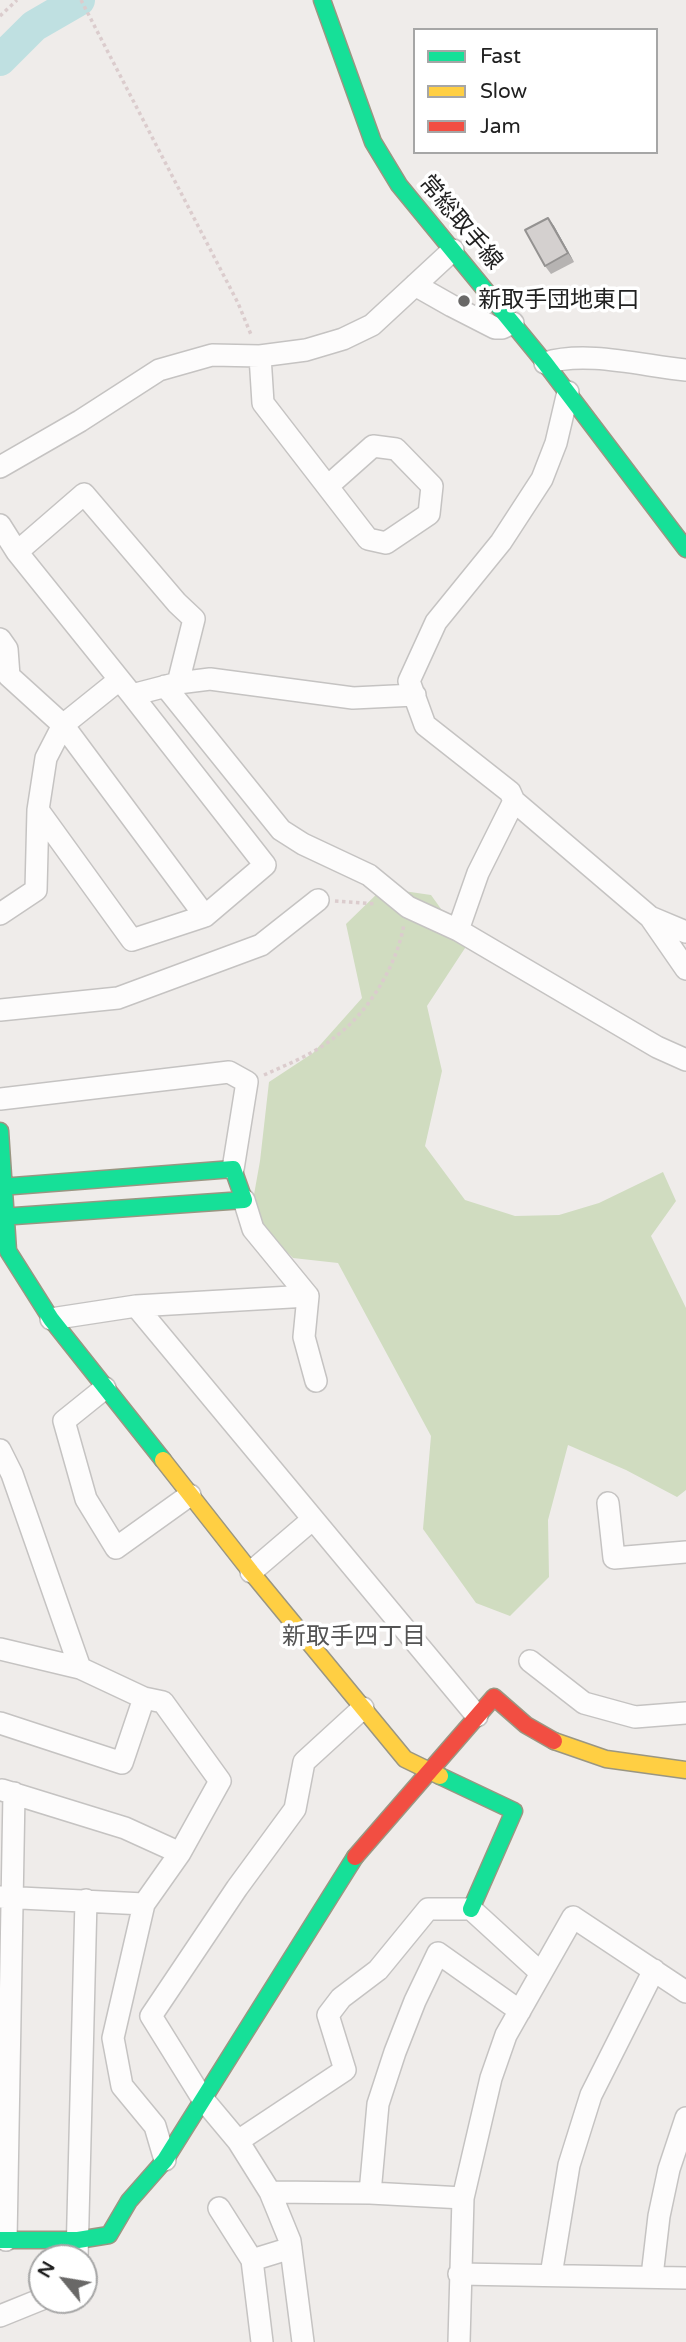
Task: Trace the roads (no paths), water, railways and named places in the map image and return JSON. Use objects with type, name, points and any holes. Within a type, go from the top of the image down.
[{"type":"street","name":"常総取手線","points":[[322,0],[373,142],[399,186],[568,392],[686,549]]},
{"type":"street","points":[[0,467],[80,421],[159,370],[212,355],[260,356],[306,350],[343,339],[372,325],[453,250]]},
{"type":"street","points":[[415,285],[495,328],[513,323]]},
{"type":"street","points":[[260,356],[263,403],[368,539],[386,542],[429,514],[432,486],[396,449],[373,446],[328,486]]},
{"type":"street","points":[[545,363],[561,358],[630,362],[686,370]]},
{"type":"street","points":[[568,392],[556,443],[542,479],[501,542],[436,622],[409,681],[425,725],[510,792],[514,801],[650,917],[686,969]]},
{"type":"street","points":[[17,552],[85,494],[177,603],[194,619],[172,684]]},
{"type":"street","points":[[0,525],[17,552],[265,865],[205,916],[132,940],[38,810]]},
{"type":"street","points":[[0,639],[7,649],[9,676],[62,725],[205,916]]},
{"type":"street","points":[[0,914],[36,890],[38,810],[46,758],[62,725],[126,688],[210,679],[353,698],[415,695]]},
{"type":"street","points":[[172,684],[281,830],[303,844],[369,875],[408,907],[458,930],[656,1047],[686,1060]]},
{"type":"street","points":[[458,930],[478,873],[514,801]]},
{"type":"street","points":[[0,1010],[118,998],[261,945],[318,900]]},
{"type":"street","points":[[650,917],[686,932]]},
{"type":"street","points":[[0,1099],[229,1072],[247,1082],[233,1169],[253,1229],[308,1296],[303,1337],[316,1381]]},
{"type":"street","points":[[0,1131],[3,1217],[8,1251],[51,1319],[251,1572],[405,1759],[514,1811],[471,1909]]},
{"type":"street","points":[[2,1186],[233,1169]]},
{"type":"street","points":[[3,1217],[244,1200]]},
{"type":"street","points":[[51,1319],[136,1306],[308,1296]]},
{"type":"street","points":[[136,1306],[477,1716]]},
{"type":"street","points":[[105,1388],[64,1421],[86,1499],[116,1548],[190,1495]]},
{"type":"street","points":[[0,1450],[12,1474],[80,1668]]},
{"type":"street","points":[[608,1503],[614,1558],[686,1552]]},
{"type":"street","points":[[251,1572],[313,1519]]},
{"type":"street","points":[[1,1646],[80,1668],[144,1698],[163,1702],[220,1782],[180,1853],[144,1904],[113,2038],[121,2086],[155,2126],[164,2160]]},
{"type":"street","points":[[530,1661],[583,1703],[635,1717],[686,1713]]},
{"type":"street","points":[[88,2244],[109,2235],[129,2201],[164,2160],[349,1864],[494,1697],[531,1729],[575,1750],[647,1768],[686,1770]]},
{"type":"street","points":[[0,1723],[122,1763],[144,1698]]},
{"type":"street","points":[[303,2342],[291,2248],[270,2192],[238,2141],[202,2098],[151,2016],[237,1888],[295,1809],[304,1762],[363,1708]]},
{"type":"street","points":[[36,2244],[3,2240],[7,1791],[125,1828],[180,1853]]},
{"type":"street","points":[[6,1897],[144,1904]]},
{"type":"street","points":[[77,2244],[86,1900]]},
{"type":"street","points":[[238,2141],[345,2070],[328,2015],[341,1998],[378,1970],[428,1909],[471,1909],[541,1973]]},
{"type":"street","points":[[459,2342],[463,2198],[491,2078],[506,2035],[573,1917],[686,1992]]},
{"type":"street","points":[[370,2193],[378,2104],[410,2013],[438,1953],[520,2011]]},
{"type":"street","points":[[551,2275],[569,2165],[591,2095],[654,1970]]},
{"type":"street","points":[[652,2276],[669,2169],[686,2118]]},
{"type":"street","points":[[270,2192],[370,2193],[463,2198]]},
{"type":"street","points":[[219,2208],[252,2260],[262,2342]]},
{"type":"street","points":[[252,2260],[291,2248]]},
{"type":"street","points":[[459,2274],[686,2277]]},
{"type":"street","points":[[0,2316],[28,2305]]},
{"type":"waterway","points":[[0,60],[34,26],[79,0]]},
{"type":"place","name":"新取手団地東口","points":[[464,301]]},
{"type":"district","name":"新取手四丁目","points":[[354,1638]]}]
